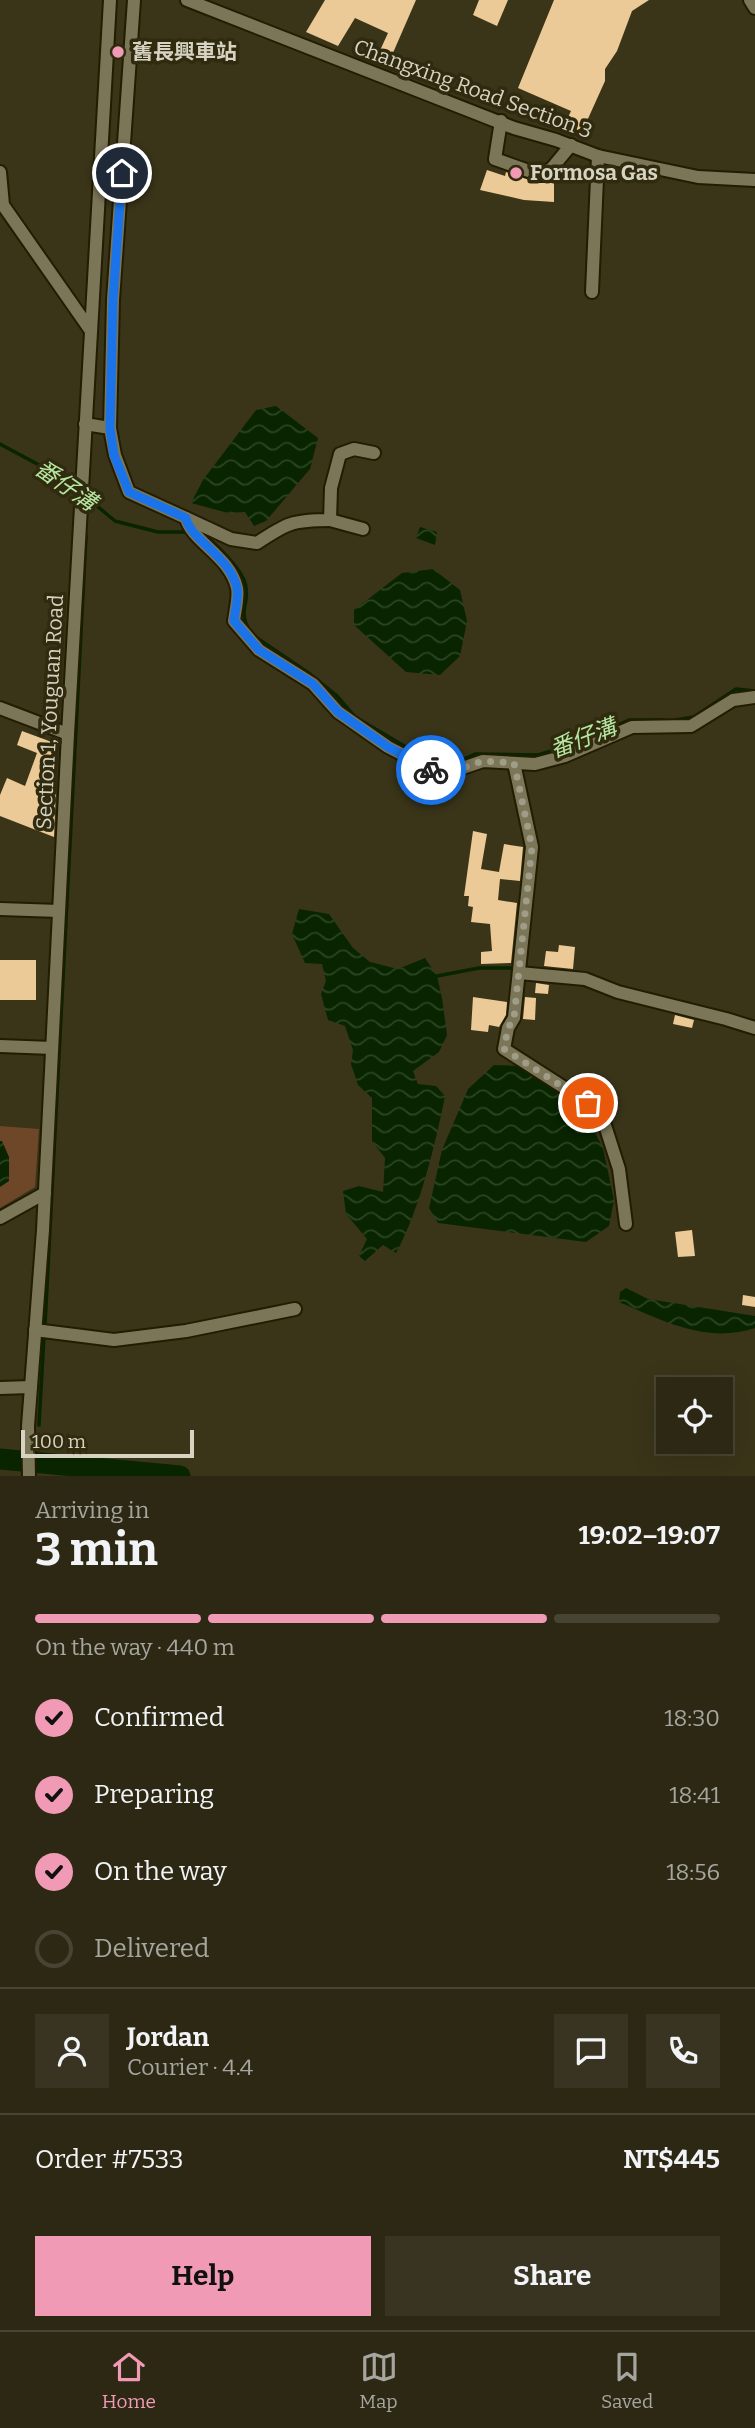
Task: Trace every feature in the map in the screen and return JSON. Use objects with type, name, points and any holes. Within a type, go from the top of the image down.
[{"type":"street","name":"Section 1, Youguan Road","points":[[29,1476],[28,1426],[45,1193],[110,0]]},
{"type":"street","points":[[134,0],[113,300],[110,428],[114,455],[129,492],[231,539],[257,544],[287,524],[310,520],[330,520],[362,529]]},
{"type":"street","name":"Changxing Road Section 3","points":[[187,0],[514,128],[598,156],[698,177],[755,180]]},
{"type":"street","points":[[750,0],[755,8]]},
{"type":"street","points":[[501,121],[495,159],[540,174],[552,168],[571,145]]},
{"type":"street","points":[[593,292],[598,156]]},
{"type":"street","points":[[0,172],[4,205],[91,331]]},
{"type":"street","points":[[85,425],[110,428]]},
{"type":"street","points":[[330,520],[331,488],[340,454],[354,449],[374,453]]},
{"type":"street","points":[[186,518],[188,527],[221,558],[238,589],[234,621],[259,650],[313,684],[338,712],[388,747],[442,775],[483,761],[535,764],[565,756],[632,727],[691,726],[733,700],[755,697]]},
{"type":"street","points":[[0,708],[68,734]]},
{"type":"street","points":[[514,763],[532,847],[514,1018],[508,1028],[504,1049],[588,1103],[603,1119],[619,1169],[626,1224]]},
{"type":"street","points":[[0,909],[59,911]]},
{"type":"street","points":[[519,972],[585,979],[618,992],[755,1028]]},
{"type":"street","points":[[0,1046],[52,1048]]},
{"type":"street","points":[[0,1218],[45,1193]]},
{"type":"street","points":[[35,1331],[114,1340],[186,1331],[295,1308]]},
{"type":"street","points":[[0,1388],[31,1387]]},
{"type":"shaded area","points":[[0,1126],[39,1129],[35,1187],[0,1208]]},
{"type":"water","points":[[276,406],[318,438],[310,469],[266,521],[254,526],[245,512],[228,513],[191,503],[203,480],[256,410]]},
{"type":"water","points":[[420,527],[437,532],[435,545],[416,538]]},
{"type":"water","points":[[433,569],[460,590],[467,621],[460,656],[440,675],[406,672],[354,625],[354,610],[402,573]]},
{"type":"water","points":[[299,909],[329,914],[353,948],[370,962],[398,969],[425,958],[437,976],[442,998],[447,1035],[439,1052],[413,1071],[418,1084],[436,1086],[445,1096],[426,1176],[412,1218],[396,1253],[383,1245],[365,1261],[359,1256],[367,1239],[346,1214],[343,1191],[359,1186],[383,1192],[385,1158],[372,1141],[372,1098],[358,1085],[351,1064],[353,1050],[345,1026],[328,1020],[321,994],[326,981],[322,964],[305,963],[292,934]]},
{"type":"water","points":[[494,1065],[522,1066],[583,1110],[603,1148],[614,1200],[609,1226],[586,1242],[438,1223],[429,1208],[442,1150],[468,1089]]},
{"type":"water","points":[[0,1141],[9,1157],[9,1181],[0,1187]]},
{"type":"water","points":[[626,1288],[648,1299],[755,1316],[755,1328],[737,1332],[702,1332],[669,1323],[619,1302],[620,1292]]},
{"type":"building","points":[[325,0],[416,0],[389,62],[377,57],[388,33],[355,18],[338,46],[306,32]]},
{"type":"building","points":[[479,0],[508,0],[497,26],[473,15]]},
{"type":"building","points":[[554,0],[649,0],[632,11],[617,51],[605,69],[605,81],[582,132],[565,124],[571,111],[518,88]]},
{"type":"building","points":[[487,170],[505,176],[506,172],[538,183],[554,183],[554,202],[524,200],[480,190]]},
{"type":"building","points":[[22,731],[57,744],[42,782],[56,788],[54,837],[0,816],[0,795],[7,778],[25,786],[37,753],[17,745]]},
{"type":"building","points":[[473,831],[487,834],[481,869],[499,872],[504,844],[523,847],[520,881],[500,879],[498,900],[517,903],[511,963],[481,964],[481,952],[492,951],[490,924],[471,922],[473,907],[468,906],[469,896],[464,896]]},
{"type":"building","points":[[559,945],[575,947],[573,969],[544,966],[546,951],[558,952]]},
{"type":"building","points":[[0,960],[36,960],[36,1000],[0,1000]]},
{"type":"building","points":[[536,983],[549,985],[548,994],[535,993]]},
{"type":"building","points":[[473,997],[507,1002],[506,1015],[499,1027],[489,1025],[488,1032],[471,1030]]},
{"type":"building","points":[[525,997],[536,998],[535,1020],[523,1019]]},
{"type":"building","points":[[675,1015],[694,1020],[692,1028],[673,1024]]},
{"type":"building","points":[[692,1230],[695,1256],[678,1257],[675,1232]]},
{"type":"building","points":[[743,1295],[755,1297],[755,1307],[742,1305]]},
{"type":"waterway","name":"番仔溝","points":[[0,444],[67,480],[79,491]]},
{"type":"waterway","name":"番仔溝","points":[[85,496],[115,521],[158,532],[189,532]]},
{"type":"waterway","name":"番仔溝","points":[[200,532],[228,557],[244,580],[247,593],[244,617],[249,630]]},
{"type":"waterway","points":[[45,1325],[86,536]]},
{"type":"waterway","name":"番仔溝","points":[[254,636],[310,674],[336,695],[355,717],[428,760],[449,766],[475,754],[538,755],[580,742],[629,720],[664,720]]},
{"type":"waterway","name":"番仔溝","points":[[675,720],[694,717],[736,689],[755,691]]},
{"type":"waterway","points":[[437,976],[479,968],[515,968]]},
{"type":"waterway","points":[[39,1425],[44,1336]]},
{"type":"waterway","points":[[0,1459],[180,1476]]},
{"type":"way so far","points":[[431,770],[442,775],[483,761],[514,763],[532,847],[514,1018],[508,1028],[504,1049],[588,1103]]},
{"type":"place","name":"舊長興車站","points":[[118,52]]},
{"type":"place","name":"Formosa Gas","points":[[516,173]]},
{"type":"route","points":[[122,173],[113,300],[110,428],[114,455],[129,492],[186,518],[188,527],[221,558],[238,589],[234,621],[259,650],[313,684],[338,712],[388,747],[431,770]]}]
